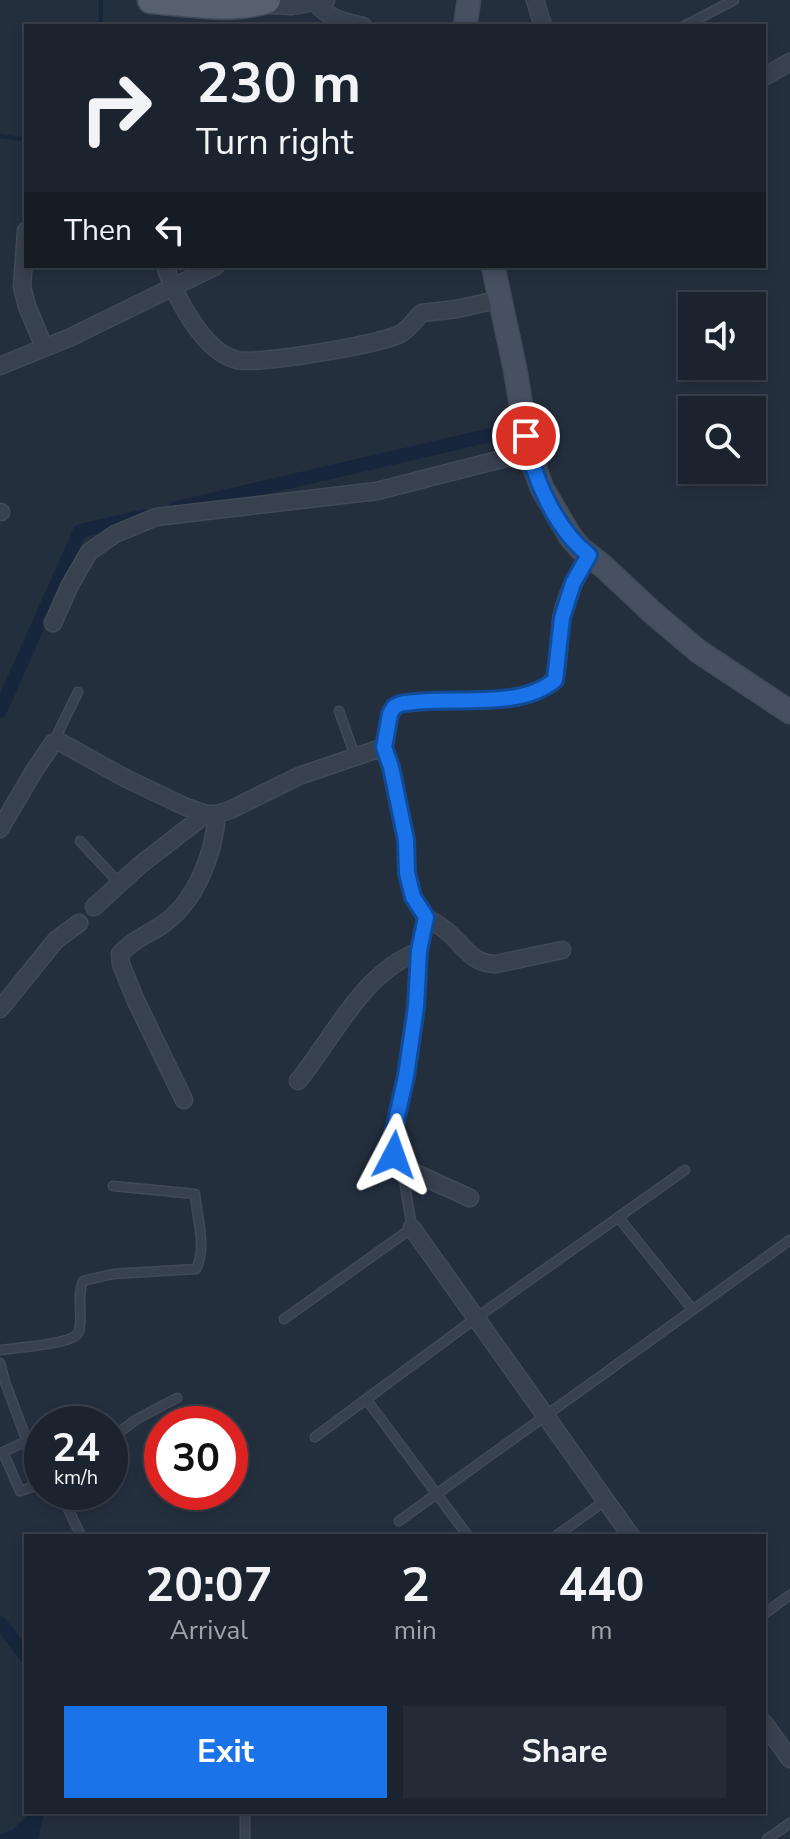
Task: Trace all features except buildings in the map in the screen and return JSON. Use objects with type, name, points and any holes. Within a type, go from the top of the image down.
[{"type":"main road","points":[[151,0],[214,15],[261,2]]},
{"type":"street","points":[[465,24],[469,0]]},
{"type":"street","points":[[535,0],[542,24]]},
{"type":"street","points":[[261,2],[292,6],[320,1],[323,12],[355,24]]},
{"type":"street","points":[[766,76],[789,64]]},
{"type":"street","points":[[24,259],[22,287],[44,347]]},
{"type":"street","points":[[166,268],[172,287],[198,328],[219,351],[236,360],[263,361],[376,341],[398,335],[422,313],[501,299]]},
{"type":"street","points":[[0,366],[71,337],[212,268]]},
{"type":"street","points":[[493,268],[529,452],[542,488],[559,520],[580,548],[698,651],[790,712]]},
{"type":"street","points":[[53,623],[89,552],[115,534],[156,517],[377,491],[529,452]]},
{"type":"street","points":[[562,950],[485,964],[477,961],[449,933],[426,917],[413,897],[407,873],[406,840],[384,747],[390,714],[400,704],[504,698],[540,690],[555,680],[562,618],[573,583],[589,555]]},
{"type":"street","points":[[0,829],[47,750],[53,743],[60,742],[186,807],[212,814]]},
{"type":"street","points":[[94,907],[120,883],[212,814],[230,810],[299,776],[384,747]]},
{"type":"street","points":[[184,1100],[136,1001],[120,954],[164,923],[186,902],[208,858],[216,833],[212,814]]},
{"type":"street","points":[[426,917],[419,951],[416,1007],[406,1076],[391,1143],[402,1167],[470,1198]]},
{"type":"street","points":[[0,1008],[56,940],[79,923]]},
{"type":"street","points":[[298,1081],[369,986],[393,965],[419,951]]},
{"type":"street","points":[[412,1228],[630,1534]]},
{"type":"street","points":[[766,1726],[790,1759]]},
{"type":"lane","points":[[688,24],[734,0]]},
{"type":"lane","points":[[53,743],[78,692]]},
{"type":"lane","points":[[339,711],[355,756]]},
{"type":"lane","points":[[80,841],[120,883]]},
{"type":"lane","points":[[284,1319],[412,1228],[402,1167]]},
{"type":"lane","points":[[315,1437],[685,1170]]},
{"type":"lane","points":[[0,1350],[75,1337],[81,1329],[79,1304],[83,1281],[113,1274],[196,1269],[201,1261],[201,1244],[195,1194],[113,1186]]},
{"type":"lane","points":[[618,1217],[693,1310]]},
{"type":"lane","points":[[399,1521],[790,1240]]},
{"type":"lane","points":[[0,1363],[24,1433]]},
{"type":"lane","points":[[128,1426],[177,1398]]},
{"type":"lane","points":[[366,1399],[467,1534]]},
{"type":"lane","points":[[24,1442],[3,1452],[20,1491],[24,1490]]},
{"type":"lane","points":[[559,1534],[606,1500]]},
{"type":"lane","points":[[69,1510],[80,1534]]},
{"type":"lane","points":[[766,1613],[790,1595]]},
{"type":"lane","points":[[245,1814],[245,1839]]},
{"type":"lane","points":[[767,1839],[790,1823]]},
{"type":"water","points":[[29,1814],[44,1814],[38,1839],[0,1839],[0,1834],[12,1830]]},
{"type":"waterway","points":[[101,0],[101,24]]},
{"type":"waterway","points":[[0,136],[24,138]]},
{"type":"waterway","points":[[176,508],[508,431]]},
{"type":"waterway","points":[[0,711],[80,531],[145,516]]},
{"type":"waterway","points":[[0,1623],[24,1653]]},
{"type":"route","points":[[394,1155],[391,1143],[393,1128],[406,1076],[416,1007],[419,951],[426,917],[413,897],[407,873],[406,840],[384,747],[390,714],[400,704],[504,698],[547,687],[555,680],[566,603],[589,555],[570,536],[549,503],[535,472],[526,436]]}]
